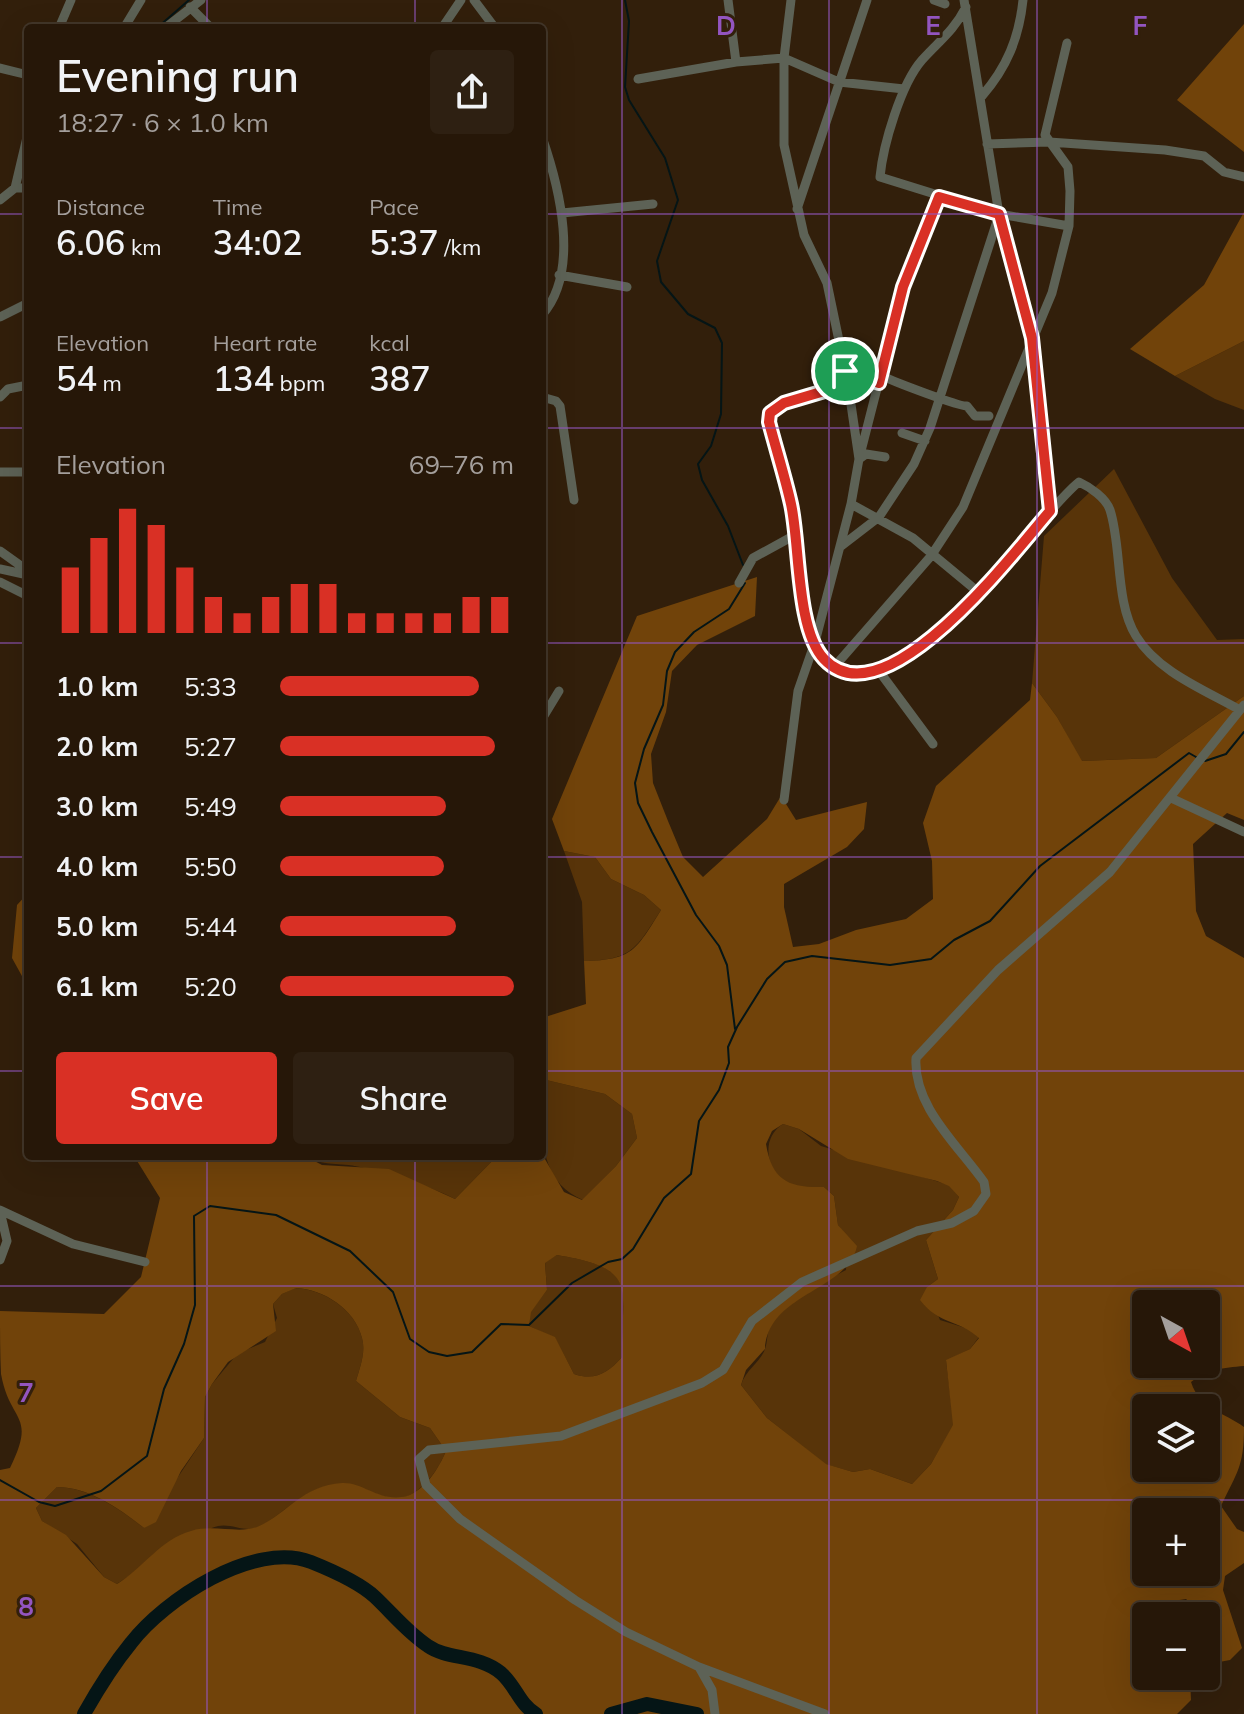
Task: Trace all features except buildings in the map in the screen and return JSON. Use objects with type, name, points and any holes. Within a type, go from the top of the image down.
[{"type":"street","points":[[61,24],[71,0]]},
{"type":"street","points":[[126,24],[141,0]]},
{"type":"street","points":[[170,24],[201,0]]},
{"type":"street","points":[[445,24],[461,0]]},
{"type":"street","points":[[474,0],[492,24]]},
{"type":"street","points":[[728,0],[736,62]]},
{"type":"street","points":[[791,0],[784,58],[784,145],[804,235],[827,283],[848,384],[859,459]]},
{"type":"street","points":[[797,210],[867,0]]},
{"type":"street","points":[[934,0],[945,4]]},
{"type":"street","points":[[982,96],[1001,73],[1014,47],[1023,0]]},
{"type":"street","points":[[965,4],[999,214],[1032,338],[1050,511]]},
{"type":"street","points":[[965,4],[950,35],[921,61],[904,89],[880,177],[999,214],[1069,226]]},
{"type":"street","points":[[190,7],[207,24]]},
{"type":"street","points":[[835,666],[931,556],[963,507],[1052,293],[1069,226],[1068,167],[1049,142],[1046,126],[1067,43]]},
{"type":"street","points":[[638,79],[736,62],[784,58],[839,82],[904,89]]},
{"type":"street","points":[[0,68],[24,74]]},
{"type":"street","points":[[987,144],[1049,142],[1204,156],[1224,172],[1244,177]]},
{"type":"street","points":[[0,200],[15,188],[24,150]]},
{"type":"street","points":[[546,152],[562,213],[559,275],[555,296],[546,309]]},
{"type":"street","points":[[15,188],[24,188]]},
{"type":"street","points":[[784,800],[798,691],[815,642],[840,547],[903,287],[939,197]]},
{"type":"street","points":[[562,213],[653,204]]},
{"type":"street","points":[[840,547],[879,517],[925,441],[999,214]]},
{"type":"street","points":[[559,275],[627,287]]},
{"type":"street","points":[[0,317],[24,305]]},
{"type":"street","points":[[845,371],[939,395],[954,406],[967,406],[975,416],[989,416]]},
{"type":"street","points":[[0,380],[4,393],[24,386]]},
{"type":"street","points":[[825,1714],[699,1667],[686,1657],[626,1632],[568,1596],[460,1519],[426,1485],[419,1471],[419,1459],[429,1450],[561,1436],[702,1383],[723,1370],[752,1321],[802,1282],[917,1231],[952,1223],[974,1211],[986,1194],[984,1182],[925,1105],[915,1076],[916,1058],[998,970],[1110,872],[1197,768],[1242,708],[1158,662],[1134,633],[1116,559],[1110,508],[1091,488],[1079,482],[931,639],[909,656],[879,671],[847,671],[824,659],[804,611],[791,504],[769,422],[770,413],[784,403],[848,384]]},
{"type":"street","points":[[546,398],[556,401],[560,406],[574,500]]},
{"type":"street","points":[[902,433],[925,441]]},
{"type":"street","points":[[859,459],[866,454],[885,457]]},
{"type":"street","points":[[0,472],[24,472]]},
{"type":"street","points":[[851,504],[913,538],[977,591]]},
{"type":"street","points":[[739,583],[753,558],[795,535]]},
{"type":"street","points":[[0,551],[24,570]]},
{"type":"street","points":[[0,569],[24,572]]},
{"type":"street","points":[[0,582],[24,594]]},
{"type":"street","points":[[879,671],[933,744]]},
{"type":"street","points":[[546,712],[559,691]]},
{"type":"street","points":[[1171,798],[1244,832]]},
{"type":"street","points":[[0,1210],[7,1241],[0,1260]]},
{"type":"street","points":[[0,1210],[73,1244],[145,1262]]},
{"type":"street","points":[[699,1667],[712,1690],[716,1712]]},
{"type":"shaded area","points":[[1244,24],[1244,152],[1177,100]]},
{"type":"shaded area","points":[[1244,212],[1244,341],[1175,376],[1130,349],[1204,285]]},
{"type":"shaded area","points":[[1244,341],[1244,410],[1215,399],[1175,376]]},
{"type":"shaded area","points":[[1114,469],[1172,578],[1217,640],[1244,639],[1244,696],[1156,758],[1081,761],[1057,717],[1032,683],[1044,536]]},
{"type":"shaded area","points":[[757,577],[755,616],[697,645],[672,671],[666,712],[651,754],[653,783],[683,857],[703,877],[767,819],[781,796],[796,820],[867,802],[864,829],[847,847],[784,884],[784,907],[793,947],[819,944],[856,930],[906,919],[933,899],[932,861],[923,823],[936,786],[1030,700],[1032,683],[1057,717],[1082,761],[1156,758],[1244,696],[1244,820],[1227,813],[1193,844],[1196,911],[1206,936],[1244,958],[1244,1366],[1220,1370],[1220,1290],[1132,1290],[1132,1378],[1197,1378],[1191,1382],[1197,1394],[1132,1394],[1132,1482],[1220,1482],[1220,1413],[1244,1427],[1241,1461],[1221,1506],[1237,1529],[1244,1532],[1244,1563],[1225,1576],[1223,1590],[1242,1648],[1230,1660],[1220,1662],[1220,1602],[1189,1602],[1186,1599],[1132,1602],[1132,1690],[1191,1690],[1191,1700],[1177,1714],[0,1714],[0,1470],[10,1468],[18,1450],[21,1427],[1,1374],[0,1311],[104,1314],[141,1277],[160,1198],[136,1160],[313,1160],[322,1165],[389,1169],[455,1199],[493,1160],[545,1160],[564,1192],[582,1200],[616,1166],[637,1138],[632,1114],[605,1094],[546,1080],[546,1017],[586,1004],[584,961],[613,958],[632,950],[661,910],[644,895],[611,879],[595,857],[564,851],[552,819],[637,616]],"holes":[[[783,1124],[799,1129],[848,1159],[937,1181],[949,1186],[959,1197],[953,1210],[926,1240],[938,1279],[927,1287],[920,1300],[934,1314],[979,1338],[970,1349],[946,1360],[953,1425],[931,1464],[912,1484],[870,1469],[853,1472],[826,1464],[767,1418],[741,1385],[746,1370],[765,1349],[769,1330],[779,1316],[839,1273],[851,1261],[857,1246],[838,1225],[834,1196],[824,1187],[792,1184],[784,1180],[773,1166],[766,1144],[772,1131]],[[557,1255],[602,1267],[614,1275],[620,1285],[623,1297],[622,1357],[601,1374],[588,1377],[574,1374],[555,1337],[529,1326],[531,1312],[547,1290],[545,1263]],[[296,1288],[336,1302],[353,1318],[363,1343],[356,1381],[400,1417],[430,1428],[446,1451],[435,1471],[420,1489],[407,1496],[389,1497],[350,1484],[328,1485],[305,1495],[257,1527],[191,1531],[161,1547],[117,1584],[104,1577],[66,1535],[42,1521],[36,1508],[57,1487],[69,1488],[104,1500],[144,1528],[156,1522],[181,1471],[204,1438],[205,1397],[212,1384],[228,1362],[276,1331],[273,1304],[282,1294]]]},
{"type":"shaded area","points":[[564,851],[595,857],[611,879],[644,895],[661,910],[638,943],[623,955],[584,961],[582,902]]},
{"type":"shaded area","points":[[24,897],[24,980],[12,958],[17,905]]},
{"type":"shaded area","points":[[546,1080],[605,1094],[632,1114],[637,1138],[616,1166],[583,1200],[567,1191],[548,1165]]},
{"type":"shaded area","points":[[783,1124],[799,1129],[821,1146],[949,1185],[959,1197],[953,1210],[926,1240],[938,1279],[927,1287],[940,1320],[969,1329],[979,1337],[970,1349],[946,1361],[954,1425],[931,1464],[912,1484],[870,1469],[853,1472],[825,1464],[767,1418],[741,1385],[763,1354],[769,1328],[777,1317],[805,1294],[846,1270],[847,1237],[838,1225],[834,1196],[824,1187],[798,1188],[788,1184],[773,1169],[768,1149],[770,1140]]},
{"type":"shaded area","points":[[314,1160],[493,1160],[455,1199],[396,1176],[360,1167]]},
{"type":"shaded area","points":[[557,1255],[602,1267],[614,1275],[621,1285],[622,1357],[601,1374],[588,1377],[574,1374],[555,1338],[529,1326],[530,1312],[547,1290],[545,1262]]},
{"type":"shaded area","points":[[295,1288],[327,1297],[353,1318],[363,1343],[356,1381],[400,1417],[430,1428],[446,1451],[436,1469],[418,1490],[403,1498],[385,1496],[350,1484],[317,1489],[261,1526],[250,1529],[218,1526],[117,1584],[104,1577],[77,1544],[42,1521],[36,1508],[57,1487],[69,1488],[103,1500],[144,1528],[204,1438],[205,1397],[212,1384],[238,1353],[265,1342],[277,1318],[273,1304],[282,1294]]},
{"type":"waterway","points":[[162,24],[189,0]]},
{"type":"waterway","points":[[625,0],[629,21],[625,87],[629,100],[665,158],[678,200],[657,261],[661,282],[688,314],[715,328],[722,343],[721,414],[711,446],[698,464],[702,480],[728,526],[743,565]]},
{"type":"waterway","points":[[735,1029],[727,965],[719,946],[696,915],[652,832],[638,803],[635,783],[644,749],[663,705],[667,671],[675,652],[694,632],[729,609],[745,583]]},
{"type":"waterway","points":[[1205,761],[1226,754],[1244,732]]},
{"type":"waterway","points":[[0,1480],[39,1502],[55,1506],[101,1491],[147,1456],[164,1389],[184,1344],[195,1305],[194,1216],[210,1206],[276,1215],[350,1251],[393,1292],[410,1339],[429,1352],[447,1356],[472,1352],[501,1324],[529,1325],[572,1283],[608,1262],[622,1259],[633,1249],[664,1198],[691,1174],[699,1121],[719,1090],[729,1063],[728,1047],[767,979],[785,962],[812,956],[890,965],[931,959],[954,940],[990,921],[1040,866],[1189,753],[1196,757]]},
{"type":"waterway","points":[[84,1714],[124,1651],[165,1609],[212,1578],[238,1567],[263,1559],[288,1557],[311,1562],[361,1586],[428,1646],[492,1667],[506,1678],[525,1705],[536,1714]]},
{"type":"waterway","points":[[611,1714],[647,1704],[697,1714]]},
{"type":"route","points":[[939,197],[999,214],[1032,338],[1050,511],[1006,562],[931,639],[909,656],[879,671],[847,671],[835,666],[824,659],[815,642],[804,611],[791,504],[769,422],[770,413],[777,405],[848,384],[845,371],[879,383],[903,287],[939,197]]}]
